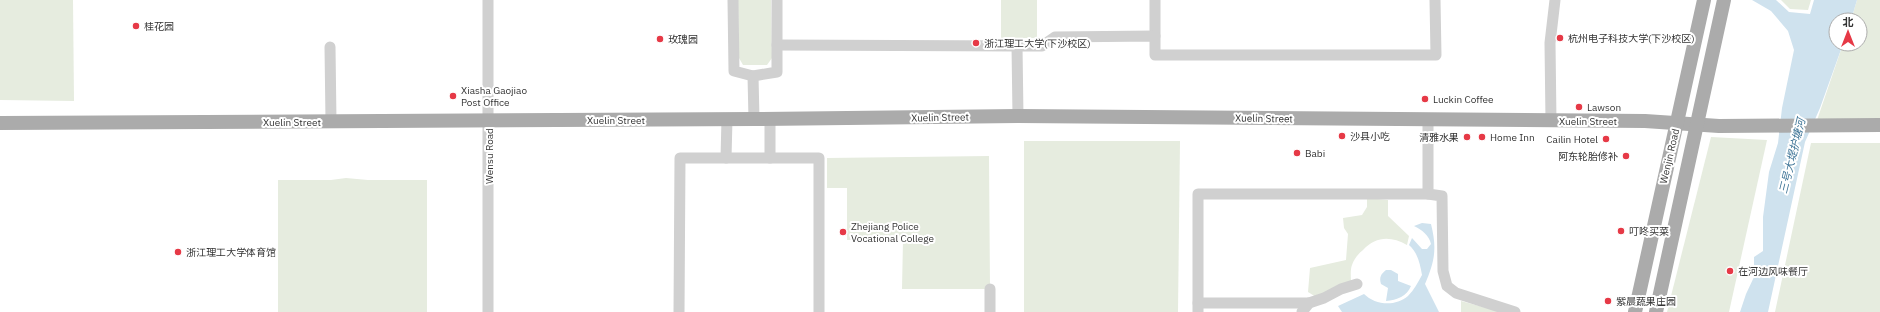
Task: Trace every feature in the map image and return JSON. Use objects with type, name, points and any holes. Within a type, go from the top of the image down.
[{"type":"main road","name":"Wenjin Road","points":[[1635,312],[1704,0]]},
{"type":"main road","name":"Wenjin Road","points":[[1656,312],[1723,3]]},
{"type":"main road","name":"Xuelin Street","points":[[0,123],[489,121],[1018,116],[1677,122],[1766,126],[1880,125]]},
{"type":"street","name":"Wensu Road","points":[[488,0],[488,312]]},
{"type":"street","points":[[733,0],[734,71],[753,76],[777,72],[777,0]]},
{"type":"street","points":[[1155,0],[1155,55],[1436,55],[1435,0]]},
{"type":"street","points":[[1551,121],[1550,43],[1555,0]]},
{"type":"street","points":[[777,45],[1042,46],[1055,37],[1155,36]]},
{"type":"street","points":[[1017,46],[1018,116]]},
{"type":"street","points":[[330,47],[331,121]]},
{"type":"street","points":[[753,76],[754,119]]},
{"type":"street","points":[[726,158],[727,119]]},
{"type":"street","points":[[770,119],[770,158]]},
{"type":"street","points":[[1428,120],[1428,194]]},
{"type":"street","points":[[679,312],[680,158],[819,158],[819,312]]},
{"type":"street","points":[[1357,284],[1341,289],[1324,298],[1309,303],[1198,307],[1198,194],[1428,194],[1442,196],[1443,271],[1447,286],[1456,293],[1515,312]]},
{"type":"street","points":[[990,289],[990,312]]},
{"type":"street","points":[[1302,312],[1309,303]]},
{"type":"shaded area","points":[[0,0],[73,0],[74,101],[0,100]]},
{"type":"shaded area","points":[[738,0],[771,0],[772,58],[767,65],[743,65],[739,58]]},
{"type":"shaded area","points":[[1001,0],[1037,0],[1037,38],[1001,38]]},
{"type":"shaded area","points":[[1781,0],[1811,0],[1808,10],[1790,9]]},
{"type":"shaded area","points":[[1857,0],[1880,0],[1880,126],[1815,126],[1840,52],[1868,52],[1868,12],[1853,12]]},
{"type":"shaded area","points":[[1711,137],[1767,140],[1729,312],[1667,312]]},
{"type":"shaded area","points":[[1024,141],[1180,141],[1178,312],[1024,312]]},
{"type":"shaded area","points":[[1811,143],[1880,143],[1880,312],[1775,312]]},
{"type":"shaded area","points":[[989,156],[990,289],[902,289],[903,240],[847,240],[847,188],[827,188],[827,158]]},
{"type":"shaded area","points":[[346,178],[368,180],[427,180],[427,312],[278,312],[278,180],[331,180]]},
{"type":"shaded area","points":[[1367,198],[1388,200],[1388,216],[1409,236],[1407,245],[1389,239],[1373,242],[1356,257],[1351,269],[1351,283],[1316,297],[1308,292],[1310,268],[1346,260],[1348,234],[1344,228],[1343,218],[1362,215],[1367,207]]},
{"type":"shaded area","points":[[1461,301],[1501,312],[1461,312]]},
{"type":"water","name":"三号大堤护塘河","points":[[1752,0],[1776,0],[1789,12],[1810,14],[1814,0],[1857,0],[1853,12],[1828,12],[1828,52],[1840,52],[1820,108],[1805,142],[1768,312],[1740,312],[1754,277],[1754,257],[1763,251],[1763,217],[1769,172],[1778,143],[1782,108],[1794,50],[1788,31],[1771,11]]},
{"type":"water","points":[[1422,223],[1431,224],[1433,233],[1433,261],[1425,284],[1439,312],[1342,312],[1338,306],[1364,294],[1379,302],[1391,303],[1403,300],[1410,294],[1422,275],[1417,255],[1409,245],[1412,238],[1422,249],[1427,249],[1431,244],[1425,233],[1414,226]]},
{"type":"water","points":[[1386,270],[1391,270],[1398,274],[1398,281],[1411,286],[1401,297],[1394,300],[1386,301],[1388,288],[1381,284],[1380,278]]},
{"type":"place","name":"桂花园","points":[[136,26]]},
{"type":"place","name":"杭州电子科技大学(下沙校区)","points":[[1560,38]]},
{"type":"place","name":"玫瑰园","points":[[660,39]]},
{"type":"place","name":"浙江理工大学(下沙校区)","points":[[976,43]]},
{"type":"place","name":"Xiasha Gaojiao Post Office","points":[[453,96]]},
{"type":"place","name":"Luckin Coffee","points":[[1425,99]]},
{"type":"place","name":"Lawson","points":[[1579,107]]},
{"type":"place","name":"沙县小吃","points":[[1342,136]]},
{"type":"place","name":"清雅水果","points":[[1467,137]]},
{"type":"place","name":"Home Inn","points":[[1482,137]]},
{"type":"place","name":"Cailin Hotel","points":[[1606,139]]},
{"type":"place","name":"Babi","points":[[1297,153]]},
{"type":"place","name":"阿东轮胎修补","points":[[1626,156]]},
{"type":"place","name":"叮咚买菜","points":[[1621,231]]},
{"type":"place","name":"Zhejiang Police Vocational College","points":[[843,232]]},
{"type":"place","name":"浙江理工大学体育馆","points":[[178,252]]},
{"type":"place","name":"在河边风味餐厅","points":[[1730,271]]},
{"type":"place","name":"紫晨蔬果庄园","points":[[1608,301]]}]
